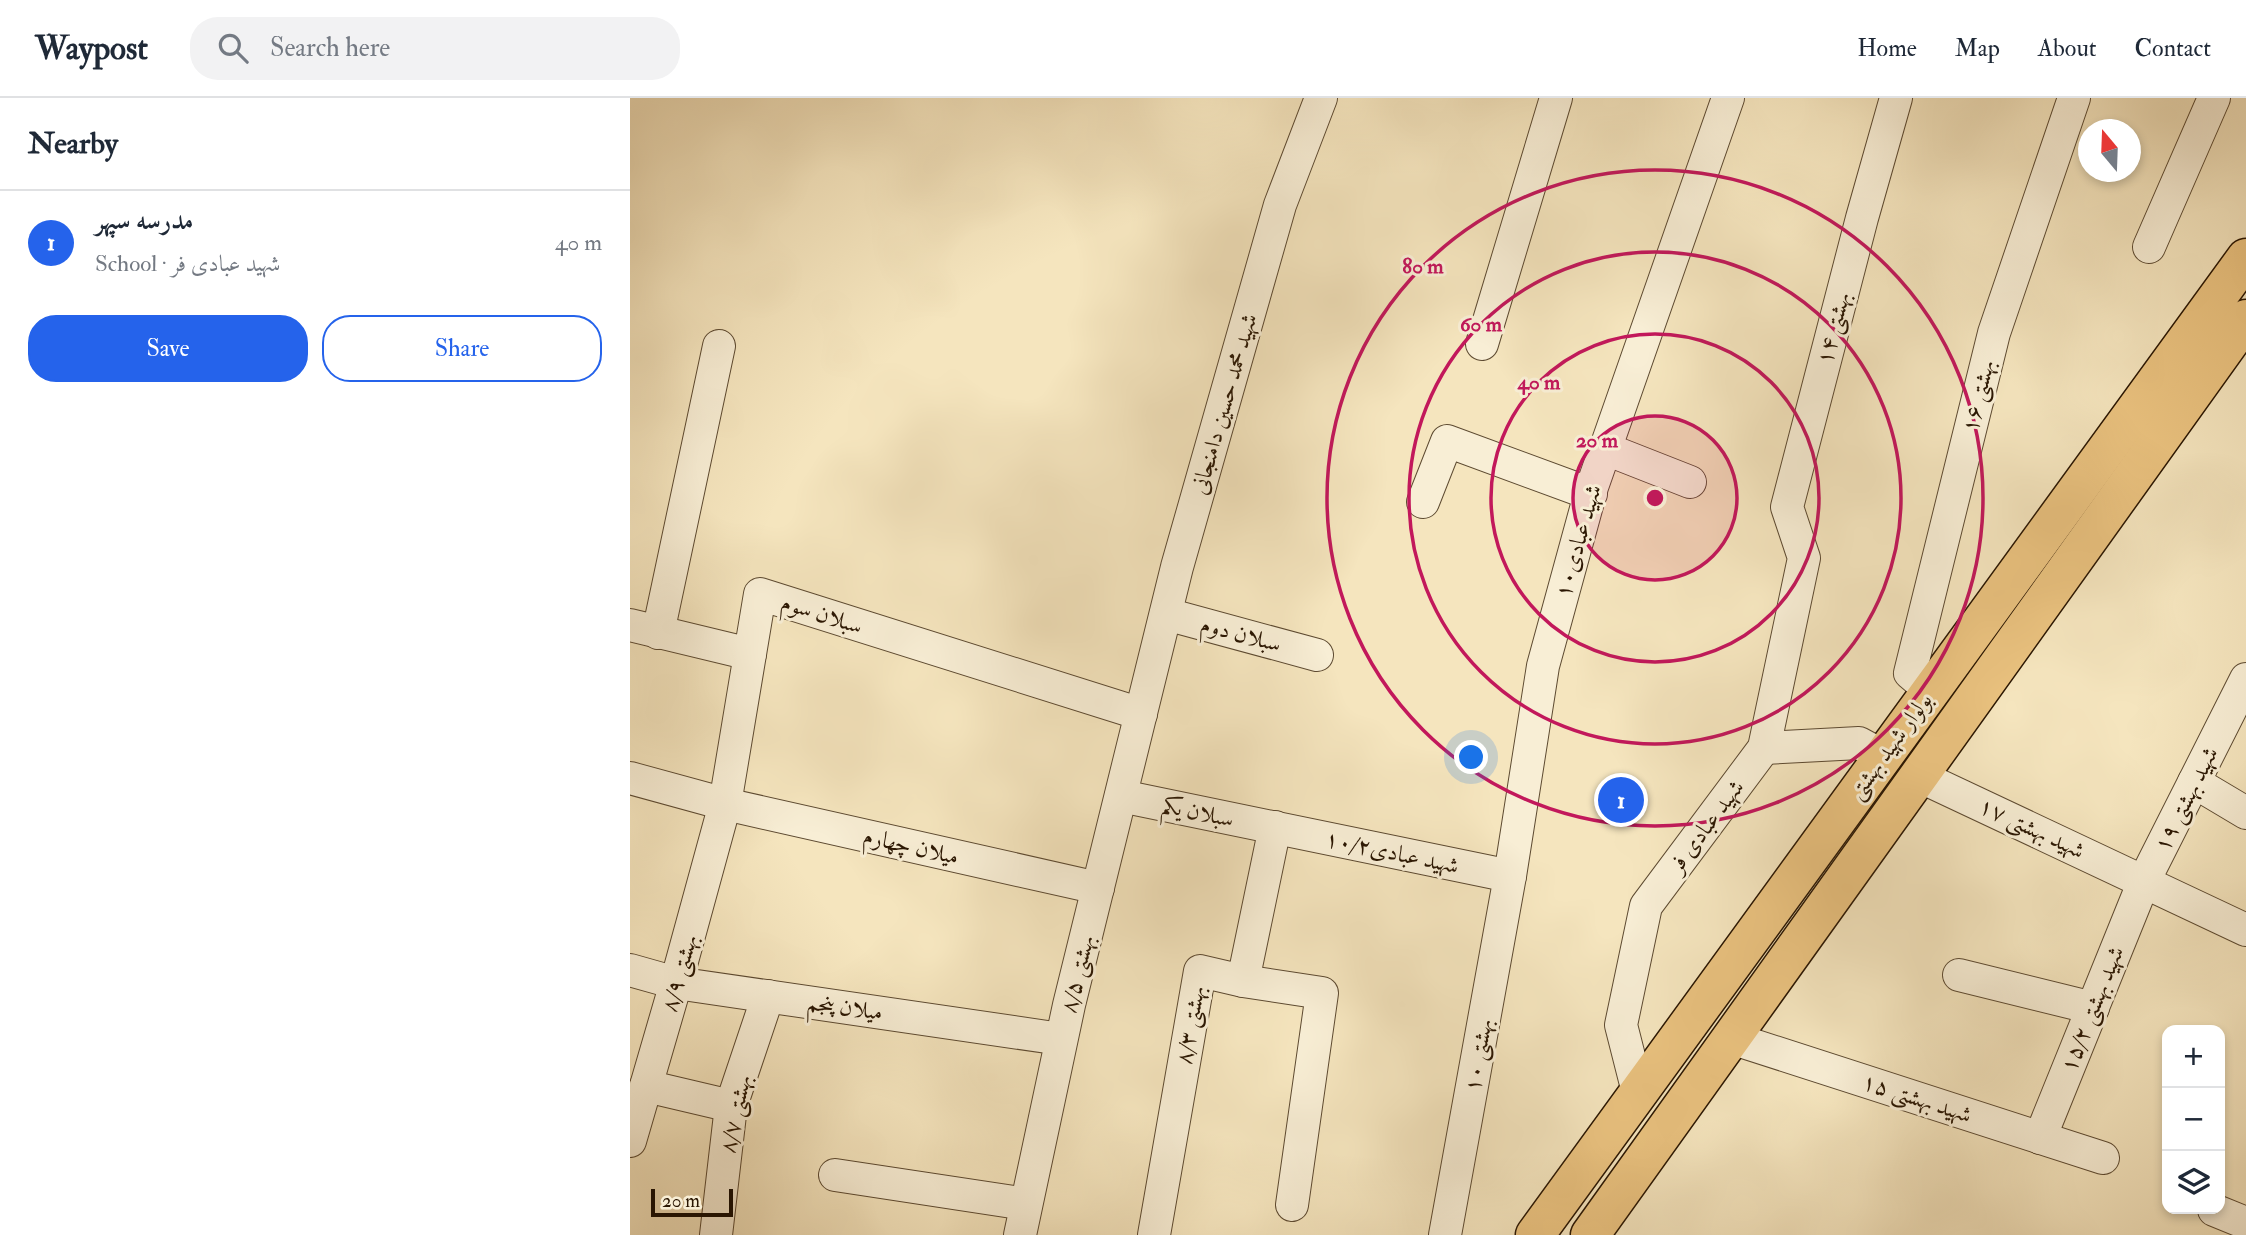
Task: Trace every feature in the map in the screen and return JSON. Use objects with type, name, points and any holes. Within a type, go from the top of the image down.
[{"type":"main road","name":"بولوار شهید بهشتی","points":[[1535,1235],[2246,258]]},
{"type":"main road","name":"بولوار شهید بهشتی","points":[[1590,1235],[2246,319]]},
{"type":"main road","points":[[1961,648],[1994,671]]},
{"type":"street","name":"شهید محمد حسین دامنجانی","points":[[1141,715],[1166,614],[1280,205],[1321,98]]},
{"type":"street","points":[[1482,344],[1556,98]]},
{"type":"street","name":"شهید عبادی۱۰","points":[[1510,876],[1543,666],[1591,494],[1728,98]]},
{"type":"street","name":"بهشتی ۱۴","points":[[1804,558],[1787,507],[1858,231],[1896,98]]},
{"type":"street","name":"بهشتی ۱۶","points":[[1930,690],[1910,673],[1913,660],[1994,333],[2074,98]]},
{"type":"street","points":[[2149,247],[2214,98]]},
{"type":"street","points":[[719,346],[644,629],[750,654]]},
{"type":"street","points":[[1423,502],[1447,441],[1591,494]]},
{"type":"street","points":[[1606,449],[1690,482]]},
{"type":"street","name":"شهید عبادی فر","points":[[1637,1092],[1621,1025],[1646,906],[1764,748],[1804,558]]},
{"type":"street","name":"سبلان سوم","points":[[725,804],[760,594],[1141,715]]},
{"type":"street","name":"سبلان دوم","points":[[1166,614],[1317,655]]},
{"type":"street","name":"شهید بهشتی ۱۹","points":[[2144,881],[2246,679]]},
{"type":"street","name":"بهشتی ۸/۵","points":[[1020,1235],[1061,1039],[1141,715]]},
{"type":"street","points":[[1764,748],[1859,743],[1883,757]]},
{"type":"street","name":"شهید بهشتی ۱۷","points":[[1919,776],[2246,930]]},
{"type":"street","points":[[630,778],[725,804]]},
{"type":"street","points":[[2194,782],[2246,813]]},
{"type":"street","name":"سبلان یکم","points":[[1121,796],[1275,827]]},
{"type":"street","name":"میلان چهارم","points":[[725,804],[1098,888]]},
{"type":"street","name":"بهشتی ۸/۹","points":[[630,1141],[677,983],[725,804]]},
{"type":"street","name":"شهید عبادی۱۰/۲","points":[[1275,827],[1510,876]]},
{"type":"street","name":"بهشتی ۸/۳","points":[[1154,1235],[1200,971],[1243,981],[1275,827]]},
{"type":"street","name":"بهشتی ۱۰","points":[[1445,1235],[1510,876]]},
{"type":"street","name":"شهید بهشتی ۱۵/۲","points":[[2040,1138],[2144,881]]},
{"type":"street","name":"میلان پنجم","points":[[630,970],[677,983],[1061,1039]]},
{"type":"street","points":[[1959,975],[2093,1008]]},
{"type":"street","points":[[1243,981],[1322,993],[1292,1205]]},
{"type":"street","name":"بهشتی ۸/۷","points":[[716,1235],[732,1106],[768,996]]},
{"type":"street","name":"شهید بهشتی ۱۵","points":[[1731,1038],[2103,1158]]},
{"type":"street","points":[[646,1086],[732,1106]]},
{"type":"street","points":[[835,1175],[1026,1204]]},
{"type":"street","points":[[2224,1214],[2246,1223]]},
{"type":"place","name":"مدرسه سپهر","points":[[1621,800]]}]
